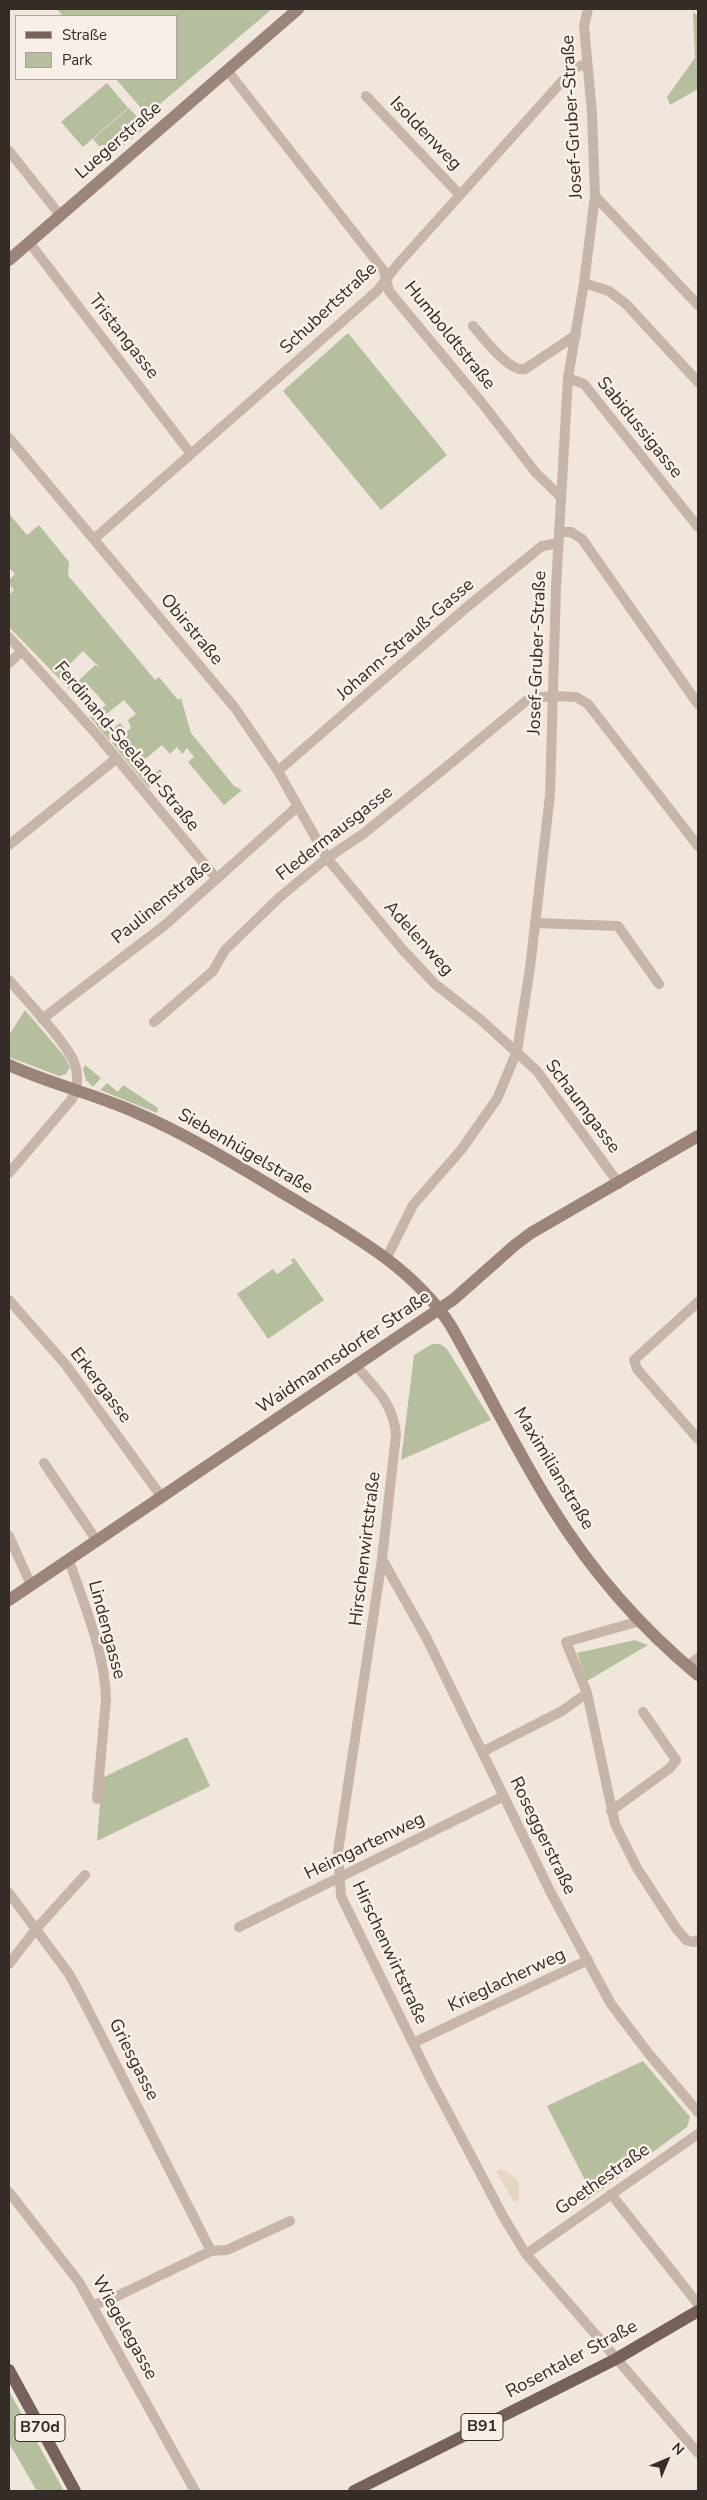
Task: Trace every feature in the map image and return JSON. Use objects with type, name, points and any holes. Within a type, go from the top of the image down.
[{"type":"main road","name":"Rosentaler Straße","points":[[354,2491],[616,2359],[698,2311]]},
{"type":"main road","name":"B70d","points":[[9,2370],[75,2491]]},
{"type":"street","name":"Luegerstraße","points":[[9,260],[298,9]]},
{"type":"street","name":"Josef-Gruber-Straße","points":[[386,1259],[413,1205],[461,1150],[486,1117],[507,1079],[517,1051],[550,795],[552,696],[568,378],[584,283],[595,196],[592,113],[584,26],[588,9]]},
{"type":"street","name":"Schubertstraße","points":[[94,538],[377,291],[574,68],[586,64]]},
{"type":"street","name":"Humboldtstraße","points":[[227,70],[384,271],[389,291],[482,403],[536,473],[561,497]]},
{"type":"street","name":"Isoldenweg","points":[[366,96],[460,195]]},
{"type":"street","points":[[9,151],[60,215]]},
{"type":"street","points":[[595,196],[698,305]]},
{"type":"street","name":"Tristangasse","points":[[29,242],[191,454]]},
{"type":"street","points":[[584,283],[609,291],[626,304],[698,382]]},
{"type":"street","points":[[473,326],[509,365],[517,370],[525,369],[576,335]]},
{"type":"street","name":"Sabidussigasse","points":[[568,378],[584,384],[698,527]]},
{"type":"street","name":"Obirstraße","points":[[9,438],[235,708],[278,771],[327,858]]},
{"type":"street","points":[[560,532],[571,532],[582,539],[698,704]]},
{"type":"street","name":"Johann-Strauß-Gasse","points":[[278,771],[467,607],[542,546],[559,543]]},
{"type":"street","name":"Ferdinand-Seeland-Straße","points":[[9,636],[117,758],[217,879]]},
{"type":"street","points":[[9,663],[22,651]]},
{"type":"street","name":"Fledermausgasse","points":[[154,1022],[213,972],[225,950],[281,896],[327,858],[363,834],[532,698],[552,696],[576,697],[588,704],[698,846]]},
{"type":"street","points":[[9,845],[117,758]]},
{"type":"street","name":"Paulinenstraße","points":[[42,1019],[165,924],[298,806]]},
{"type":"street","name":"Adelenweg","points":[[327,858],[419,970],[517,1051]]},
{"type":"street","points":[[535,923],[618,926],[659,984]]},
{"type":"street","points":[[9,980],[72,1057],[78,1079],[76,1091],[72,1099],[9,1172]]},
{"type":"street","name":"Schaumgasse","points":[[517,1051],[537,1072],[619,1184]]},
{"type":"street","name":"Siebenhügelstraße","points":[[9,1065],[39,1078],[135,1112],[182,1134],[323,1218],[386,1259],[414,1280],[440,1309]]},
{"type":"street","name":"Waidmannsdorfer Straße","points":[[9,1600],[440,1309],[454,1299],[514,1245],[698,1136]]},
{"type":"street","name":"Erkergasse","points":[[9,1300],[66,1365],[161,1496]]},
{"type":"street","points":[[698,1302],[636,1357],[634,1365],[698,1438]]},
{"type":"street","name":"Maximilianstraße","points":[[440,1309],[550,1505],[591,1562],[640,1621],[693,1662],[698,1675]]},
{"type":"street","name":"Hirschenwirtstraße","points":[[356,1366],[381,1393],[390,1406],[395,1421],[396,1436],[382,1559],[338,1852],[338,1879],[341,1896],[413,2044],[478,2170],[526,2254],[698,2453]]},
{"type":"street","points":[[44,1463],[97,1541]]},
{"type":"street","points":[[9,1536],[30,1585]]},
{"type":"street","name":"Roseggerstraße","points":[[382,1559],[427,1639],[550,1891],[616,2012],[698,2112]]},
{"type":"street","name":"Lindengasse","points":[[69,1560],[88,1616],[106,1683],[97,1799]]},
{"type":"street","points":[[640,1621],[566,1642],[587,1693],[615,1824],[637,1868],[676,1928],[686,1940],[693,1942],[698,1940]]},
{"type":"street","points":[[482,1752],[562,1711],[587,1693]]},
{"type":"street","points":[[611,1812],[670,1768],[676,1760],[643,1712]]},
{"type":"street","name":"Heimgartenweg","points":[[239,1926],[504,1796]]},
{"type":"street","points":[[9,1964],[36,1929],[85,1875]]},
{"type":"street","name":"Griesgasse","points":[[9,1893],[69,1974],[98,2026],[211,2251]]},
{"type":"street","name":"Krieglacherweg","points":[[413,2044],[588,1960]]},
{"type":"street","name":"Goethestraße","points":[[526,2254],[698,2134]]},
{"type":"street","name":"Wiegelegasse","points":[[9,2192],[62,2257],[93,2305],[195,2491]]},
{"type":"street","points":[[611,2194],[698,2304]]},
{"type":"street","points":[[93,2305],[109,2300],[211,2251],[227,2250],[290,2220]]},
{"type":"green space","points":[[57,9],[272,9],[147,115],[117,80],[178,80],[178,15],[62,15]]},
{"type":"green space","points":[[693,12],[698,16],[698,89],[670,105],[667,97],[695,58]]},
{"type":"green space","points":[[107,83],[128,108],[83,147],[61,122]]},
{"type":"green space","points":[[129,108],[146,127],[104,160],[106,146],[101,145],[100,147],[93,139]]},
{"type":"green space","points":[[348,333],[447,455],[381,510],[283,391]]},
{"type":"green space","points":[[10,515],[27,535],[39,525],[69,562],[68,576],[155,680],[159,677],[178,700],[181,698],[191,733],[234,786],[242,790],[224,805],[188,762],[194,757],[187,748],[182,754],[177,747],[170,754],[162,745],[137,766],[148,779],[160,769],[164,775],[149,788],[112,743],[131,728],[128,720],[136,714],[124,700],[99,720],[109,732],[120,723],[124,728],[109,740],[90,717],[106,705],[92,689],[77,697],[9,627],[9,595],[14,590],[9,584],[9,580],[15,574],[9,568]],"holes":[[[83,651],[101,669],[95,665],[73,686],[61,673]]]},
{"type":"green space","points":[[25,1010],[65,1057],[70,1067],[66,1074],[59,1076],[9,1057],[9,1035]]},
{"type":"green space","points":[[85,1065],[101,1078],[93,1087],[86,1080],[83,1069]]},
{"type":"green space","points":[[107,1083],[118,1092],[123,1085],[158,1108],[157,1113],[100,1090]]},
{"type":"green space","points":[[294,1258],[324,1300],[268,1339],[237,1294],[273,1269],[277,1274],[293,1263],[291,1260]]},
{"type":"green space","points":[[432,1344],[440,1344],[447,1349],[491,1420],[401,1460],[414,1355]]},
{"type":"green space","points":[[635,1640],[648,1645],[587,1681],[577,1653]]},
{"type":"green space","points":[[187,1737],[210,1786],[97,1841],[102,1778]]},
{"type":"green space","points":[[643,2061],[690,2117],[687,2127],[582,2204],[588,2186],[547,2106]]},
{"type":"green space","points":[[9,2391],[64,2491],[37,2491],[9,2443]]},
{"type":"shaded area","points":[[500,2169],[514,2176],[519,2184],[519,2200],[514,2203],[496,2171]]}]
